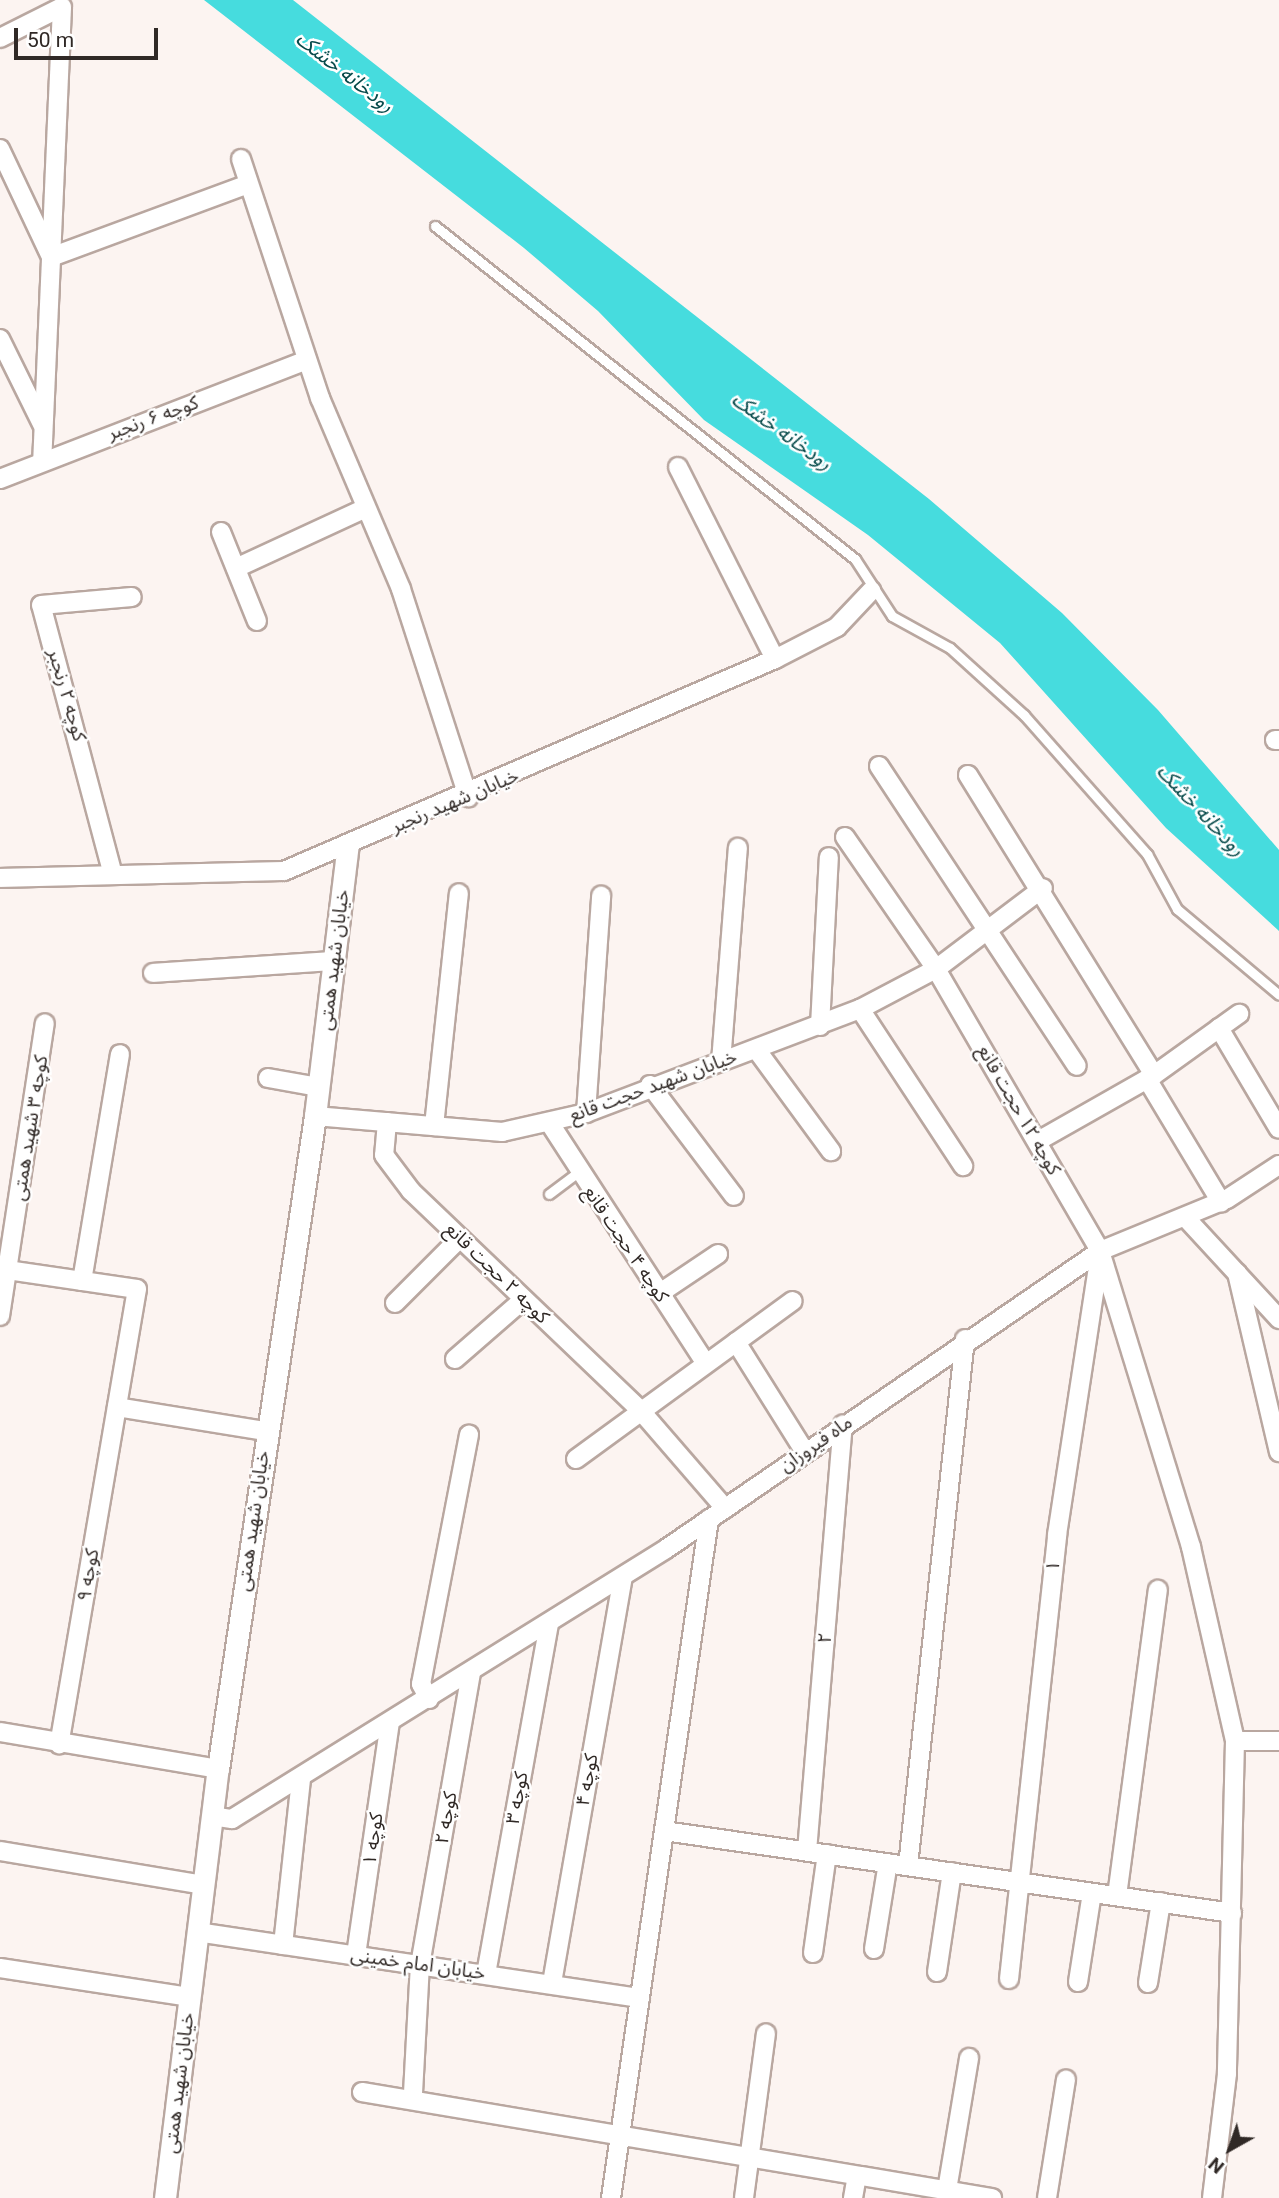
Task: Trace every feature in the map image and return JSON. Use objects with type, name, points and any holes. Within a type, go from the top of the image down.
[{"type":"street","points":[[0,38],[62,7],[42,457]]},
{"type":"street","points":[[0,149],[51,257]]},
{"type":"street","points":[[241,159],[246,185],[307,360],[401,589],[468,797]]},
{"type":"street","points":[[51,257],[246,185]]},
{"type":"street","points":[[0,339],[44,428]]},
{"type":"street","name":"کوچه ۶ رنجبر","points":[[0,479],[42,457],[307,360]]},
{"type":"street","points":[[678,467],[775,659]]},
{"type":"street","points":[[236,568],[366,508]]},
{"type":"street","points":[[221,532],[257,621]]},
{"type":"street","name":"خیابان شهید رنجبر","points":[[0,877],[284,871],[468,797],[775,659],[837,627],[871,591]]},
{"type":"street","name":"کوچه ۲ رنجبر","points":[[113,875],[41,604],[132,597]]},
{"type":"street","points":[[879,766],[1077,1066]]},
{"type":"street","points":[[968,775],[1044,888],[1221,1202]]},
{"type":"street","name":"کوچه ۱۲ حجت قانع","points":[[845,837],[936,969],[1100,1251],[1191,1547],[1235,1741],[1227,2074],[1212,2198]]},
{"type":"street","name":"خیابان شهید همتی","points":[[165,2198],[218,1769],[315,1116],[348,845]]},
{"type":"street","points":[[721,1062],[738,848]]},
{"type":"street","points":[[820,1026],[829,857]]},
{"type":"street","name":"خیابان شهید حجت قانع","points":[[315,1116],[502,1132],[586,1113],[650,1085],[721,1062],[860,1009],[936,969],[991,932],[1044,888]]},
{"type":"street","points":[[434,1126],[459,893]]},
{"type":"street","points":[[586,1113],[601,896]]},
{"type":"street","points":[[153,973],[335,961]]},
{"type":"street","points":[[860,1009],[963,1166]]},
{"type":"street","points":[[1038,1141],[1151,1077],[1239,1014]]},
{"type":"street","name":"کوچه ۳ شهید همتی","points":[[0,1316],[4,1270],[45,1023]]},
{"type":"street","points":[[1219,1028],[1279,1129]]},
{"type":"street","points":[[756,1049],[831,1151]]},
{"type":"street","points":[[82,1281],[120,1054]]},
{"type":"street","points":[[268,1077],[319,1087]]},
{"type":"street","points":[[650,1085],[733,1196]]},
{"type":"street","name":"کوچه ۲ حجت قانع","points":[[387,1122],[384,1155],[460,1238],[640,1410],[725,1508]]},
{"type":"street","name":"کوچه ۴ حجت قانع","points":[[549,1122],[577,1173],[706,1364]]},
{"type":"street","name":"ماه فیروزان","points":[[212,1816],[232,1819],[623,1577],[965,1339],[1100,1251],[1221,1202],[1279,1165]]},
{"type":"street","points":[[1185,1217],[1279,1319]]},
{"type":"street","points":[[395,1303],[460,1238]]},
{"type":"street","name":"۱","points":[[1009,1979],[1056,1535],[1100,1251]]},
{"type":"street","points":[[660,1293],[718,1254]]},
{"type":"street","name":"کوچه ۹","points":[[4,1270],[137,1289],[59,1744]]},
{"type":"street","points":[[1237,1273],[1279,1452]]},
{"type":"street","points":[[455,1360],[524,1299]]},
{"type":"street","points":[[576,1458],[793,1301]]},
{"type":"street","points":[[908,1866],[965,1339]]},
{"type":"street","points":[[736,1342],[805,1452]]},
{"type":"street","points":[[117,1407],[267,1431]]},
{"type":"street","name":"۲","points":[[807,1851],[843,1425]]},
{"type":"street","points":[[429,1699],[421,1684],[469,1435]]},
{"type":"street","points":[[611,2198],[709,1519]]},
{"type":"street","name":"کوچه ۴","points":[[552,1983],[623,1577]]},
{"type":"street","points":[[1117,1896],[1158,1590]]},
{"type":"street","name":"کوچه ۳","points":[[486,1974],[549,1623]]},
{"type":"street","name":"کوچه ۲","points":[[413,2094],[420,1965],[471,1672]]},
{"type":"street","name":"کوچه ۱","points":[[356,1955],[390,1723]]},
{"type":"street","points":[[0,1732],[218,1769]]},
{"type":"street","points":[[1235,1741],[1279,1741]]},
{"type":"street","points":[[283,1945],[301,1778]]},
{"type":"street","points":[[664,1831],[1232,1913]]},
{"type":"street","points":[[0,1851],[203,1885]]},
{"type":"street","points":[[813,1953],[827,1854]]},
{"type":"street","points":[[874,1949],[888,1863]]},
{"type":"street","points":[[937,1972],[952,1872]]},
{"type":"street","points":[[1078,1982],[1093,1893]]},
{"type":"street","points":[[1148,1983],[1161,1902]]},
{"type":"street","name":"خیابان امام خمینی","points":[[197,1932],[640,1998]]},
{"type":"street","points":[[0,1968],[189,1997]]},
{"type":"street","points":[[744,2198],[766,2033]]},
{"type":"street","points":[[947,2190],[970,2058]]},
{"type":"street","points":[[1047,2198],[1066,2080]]},
{"type":"street","points":[[362,2092],[992,2198]]},
{"type":"street","points":[[853,2198],[857,2176]]},
{"type":"lane","points":[[435,226],[855,559],[871,591],[892,616],[950,648],[1024,715],[1147,854],[1178,909],[1279,995]]},
{"type":"lane","points":[[549,1194],[577,1173]]},
{"type":"water","name":"رودخانه خشک","points":[[204,0],[293,0],[929,499],[1062,613],[1158,710],[1279,850],[1279,931],[1166,828],[1000,643],[868,535],[704,420],[598,311],[524,248]]}]
